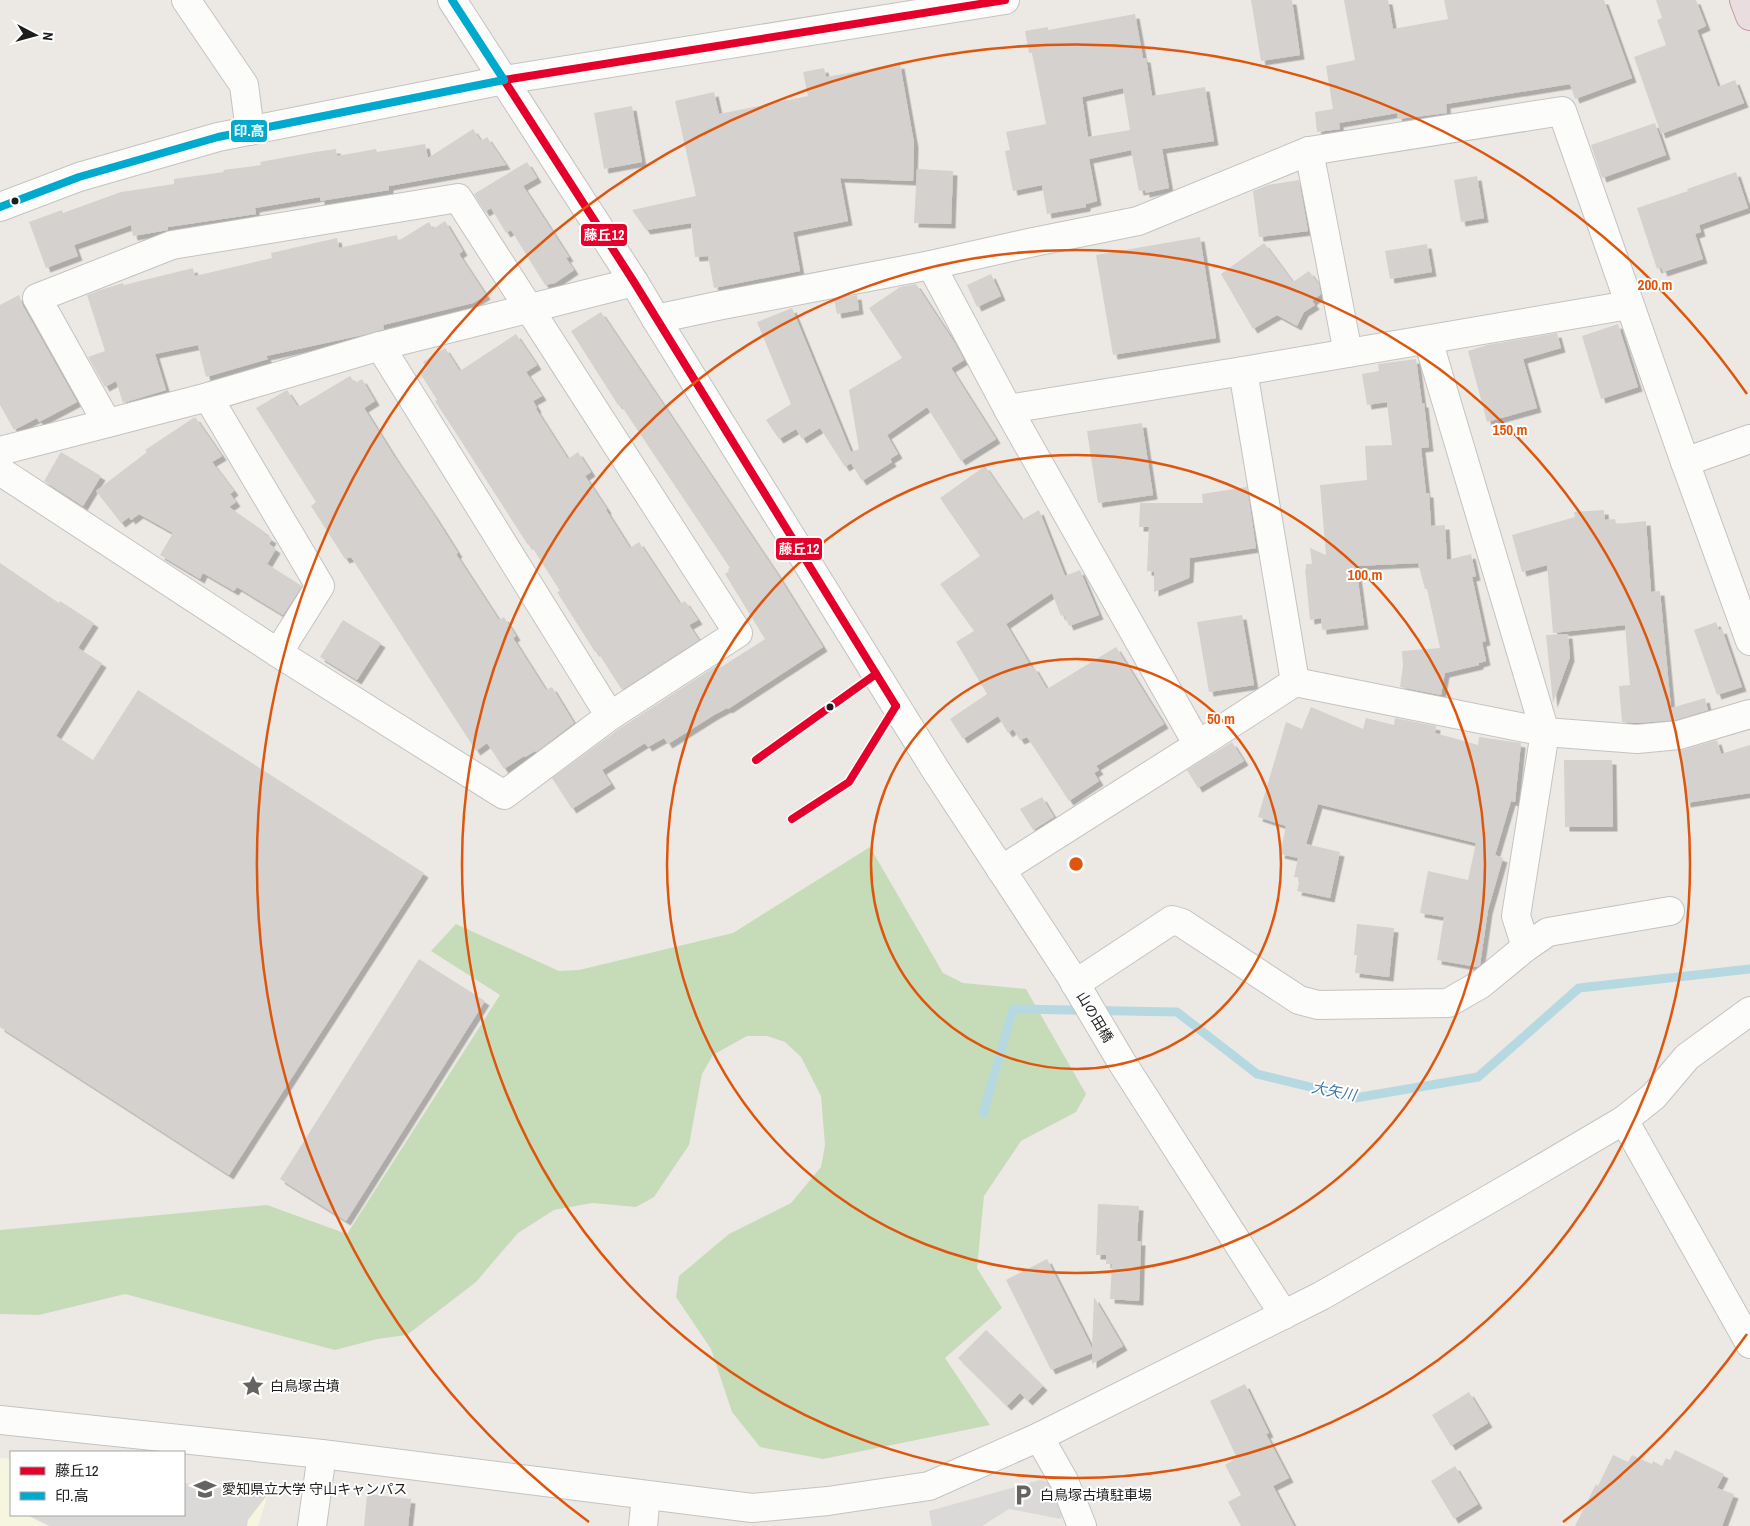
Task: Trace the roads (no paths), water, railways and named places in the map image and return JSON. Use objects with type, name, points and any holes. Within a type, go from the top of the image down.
[{"type":"highway","points":[[1744,0],[1750,16]]},
{"type":"street","points":[[186,0],[244,85],[250,131]]},
{"type":"street","name":"山の田橋","points":[[452,0],[634,282],[935,769],[1072,979],[1121,1061],[1284,1315]]},
{"type":"street","points":[[0,207],[79,177],[218,137],[504,80],[1005,0]]},
{"type":"street","points":[[656,319],[931,265],[1138,221],[1309,151],[1562,110],[1629,305],[1750,641]]},
{"type":"street","points":[[1309,151],[1348,353]]},
{"type":"street","points":[[0,471],[278,653],[504,795],[610,716],[738,633],[458,198],[172,245],[37,298],[107,423]]},
{"type":"street","points":[[931,265],[1008,409],[1198,745]]},
{"type":"street","points":[[0,451],[208,397],[380,346],[634,282]]},
{"type":"street","points":[[1008,409],[1629,305]]},
{"type":"street","points":[[1428,340],[1545,732],[1516,916],[1526,947]]},
{"type":"street","points":[[380,346],[610,716]]},
{"type":"street","points":[[1243,371],[1295,682]]},
{"type":"street","points":[[208,397],[320,586],[278,653]]},
{"type":"street","points":[[1685,462],[1750,439]]},
{"type":"street","points":[[1001,870],[1295,682],[1545,732],[1637,739],[1679,735],[1750,714]]},
{"type":"street","points":[[1072,979],[1172,920],[1182,923],[1299,1000],[1318,1005],[1448,1004],[1480,984],[1548,932],[1670,911]]},
{"type":"street","points":[[0,1420],[322,1454],[752,1508],[828,1501],[929,1486],[1039,1437],[1284,1315],[1346,1282],[1624,1120],[1654,1096],[1687,1057],[1750,1011]]},
{"type":"street","points":[[1624,1120],[1750,1344]]},
{"type":"street","points":[[1039,1437],[1064,1481],[1082,1526]]},
{"type":"street","points":[[312,1526],[322,1454]]},
{"type":"street","points":[[643,1526],[646,1495]]},
{"type":"waterway","name":"大矢川","points":[[983,1114],[1013,1009],[1177,1012],[1257,1074],[1355,1098],[1478,1077],[1579,988],[1750,969]]},
{"type":"place","name":"白鳥塚古墳","points":[[253,1386]]},
{"type":"place","name":"愛知県立大学 守山キャンパス","points":[[205,1489]]},
{"type":"place","name":"白鳥塚古墳駐車場","points":[[1023,1495]]}]
